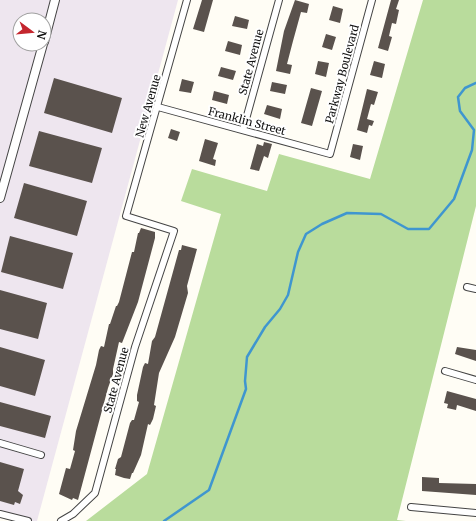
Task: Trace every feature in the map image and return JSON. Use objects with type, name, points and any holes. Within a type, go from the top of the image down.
[{"type":"street","points":[[52,12],[55,0]]},
{"type":"street","name":"New Avenue","points":[[174,231],[126,216],[187,0]]},
{"type":"street","name":"State Avenue","points":[[243,130],[279,0]]},
{"type":"street","name":"Parkway Boulevard","points":[[330,154],[372,0]]},
{"type":"street","points":[[0,198],[41,52]]},
{"type":"street","name":"Franklin Street","points":[[158,107],[330,154]]},
{"type":"street","name":"State Avenue","points":[[62,521],[73,514],[95,494],[135,347],[174,231]]},
{"type":"street","points":[[467,287],[476,289]]},
{"type":"street","points":[[445,371],[476,380]]},
{"type":"street","points":[[0,443],[41,455]]},
{"type":"street","points":[[411,507],[476,513]]},
{"type":"street","points":[[0,514],[28,521]]},
{"type":"shaded area","points":[[0,0],[178,0],[37,521],[29,521],[0,512]]},
{"type":"green space","points":[[423,0],[476,0],[476,206],[397,520],[406,521],[86,521],[147,474],[221,214],[181,201],[192,169],[267,191],[279,154],[370,179]]},
{"type":"building","points":[[202,0],[213,0],[204,32],[193,29]]},
{"type":"building","points":[[295,0],[309,4],[307,13],[301,12],[293,41],[287,64],[292,65],[290,74],[276,71],[284,31]]},
{"type":"building","points":[[391,0],[399,0],[396,9],[399,10],[396,24],[392,23],[389,36],[392,37],[388,51],[378,48]]},
{"type":"building","points":[[333,6],[343,9],[340,23],[329,20]]},
{"type":"building","points":[[235,16],[249,20],[247,29],[232,26]]},
{"type":"building","points":[[326,34],[336,37],[332,50],[322,47]]},
{"type":"building","points":[[228,41],[242,45],[240,55],[225,51]]},
{"type":"building","points":[[318,61],[329,63],[326,77],[315,74]]},
{"type":"building","points":[[374,61],[385,64],[382,78],[370,75]]},
{"type":"building","points":[[221,67],[236,71],[233,80],[218,76]]},
{"type":"building","points":[[54,78],[122,98],[112,133],[44,113]]},
{"type":"building","points":[[182,79],[194,82],[191,93],[179,91]]},
{"type":"building","points":[[272,82],[287,85],[285,94],[270,91]]},
{"type":"building","points":[[311,88],[322,91],[312,126],[301,123]]},
{"type":"building","points":[[367,89],[378,92],[374,105],[371,104],[367,119],[374,121],[372,126],[369,125],[367,133],[357,130]]},
{"type":"building","points":[[214,91],[229,95],[227,104],[212,100]]},
{"type":"building","points":[[267,105],[282,109],[280,119],[264,114]]},
{"type":"building","points":[[171,129],[180,132],[177,141],[168,138]]},
{"type":"building","points":[[39,131],[102,148],[92,183],[29,166]]},
{"type":"building","points":[[205,139],[218,143],[213,159],[216,160],[215,166],[199,161]]},
{"type":"building","points":[[264,142],[272,144],[268,158],[264,156],[259,171],[250,169],[257,144],[263,146]]},
{"type":"building","points":[[353,144],[363,146],[360,160],[350,157]]},
{"type":"building","points":[[24,183],[87,201],[77,236],[14,218]]},
{"type":"building","points":[[141,228],[155,232],[155,238],[138,302],[122,343],[119,342],[113,374],[78,500],[73,498],[72,500],[59,494],[66,468],[70,469],[75,451],[73,450],[76,431],[96,365],[99,350],[101,346],[104,347],[109,324],[119,302],[132,252],[134,252],[138,233]]},
{"type":"building","points":[[10,236],[73,253],[63,289],[1,272]]},
{"type":"building","points":[[182,245],[197,249],[187,286],[188,293],[175,337],[159,373],[154,405],[156,406],[153,419],[150,425],[148,424],[141,455],[130,479],[124,478],[115,475],[115,469],[118,459],[121,457],[130,423],[134,420],[139,402],[137,401],[137,395],[143,367],[145,363],[148,364],[152,341],[155,337],[179,250],[181,250]]},
{"type":"building","points":[[0,290],[47,303],[38,339],[0,329]]},
{"type":"building","points":[[0,347],[45,360],[35,396],[0,386]]},
{"type":"building","points":[[457,347],[476,350],[476,361],[455,354]]},
{"type":"building","points":[[447,391],[476,399],[476,411],[457,405],[456,410],[447,408],[448,404],[444,403]]},
{"type":"building","points":[[0,402],[51,416],[45,438],[0,426]]},
{"type":"building","points":[[0,462],[24,469],[18,491],[23,495],[20,504],[15,502],[14,505],[0,501]]},
{"type":"building","points":[[422,477],[439,478],[439,483],[476,484],[476,495],[422,491]]},
{"type":"waterway","points":[[164,521],[209,490],[246,389],[245,381],[247,357],[265,327],[280,309],[288,295],[298,252],[306,234],[322,224],[347,213],[381,214],[408,229],[429,229],[454,199],[472,150],[474,130],[460,111],[458,97],[465,88],[476,83]]}]
